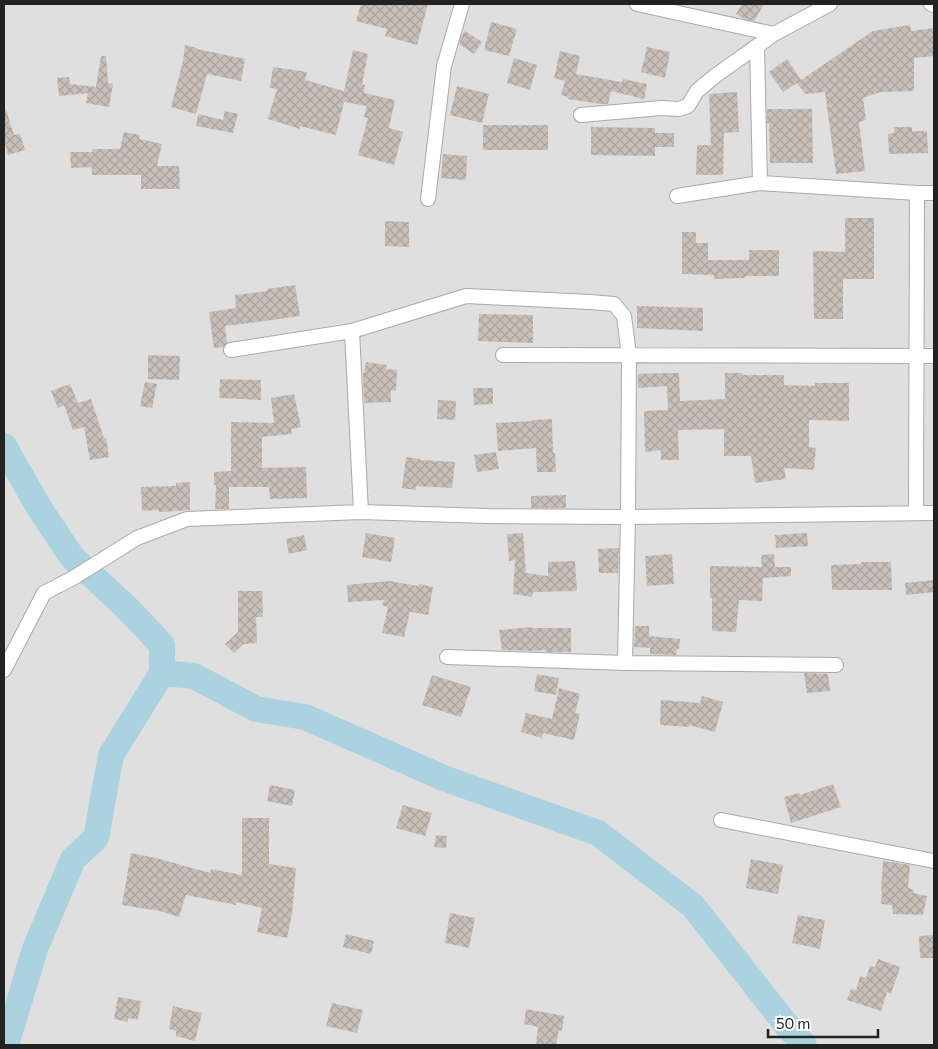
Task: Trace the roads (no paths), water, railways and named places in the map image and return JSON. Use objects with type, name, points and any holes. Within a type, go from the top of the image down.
[{"type":"street","points":[[428,199],[444,66],[462,4]]},
{"type":"street","points":[[638,4],[774,34]]},
{"type":"street","points":[[580,115],[661,108],[679,109],[688,106],[697,91],[715,76],[774,34],[830,4]]},
{"type":"street","points":[[757,47],[760,183]]},
{"type":"street","points":[[677,196],[760,183],[934,193]]},
{"type":"street","points":[[916,512],[917,193]]},
{"type":"street","points":[[231,350],[352,331],[466,296],[614,304],[624,316],[629,355],[625,663]]},
{"type":"street","points":[[352,331],[361,512]]},
{"type":"street","points":[[503,354],[934,356]]},
{"type":"street","points":[[4,670],[44,593],[73,578],[137,538],[187,520],[361,512],[488,516],[934,513]]},
{"type":"street","points":[[447,657],[625,663],[836,665]]},
{"type":"street","points":[[721,820],[934,860]]},
{"type":"waterway","points":[[4,446],[38,506],[72,557],[128,609],[162,645],[162,673],[111,755],[96,838],[73,859],[35,949],[6,1045]]},
{"type":"waterway","points":[[162,673],[194,676],[256,709],[305,717],[446,779],[598,833],[693,906],[804,1045]]}]
